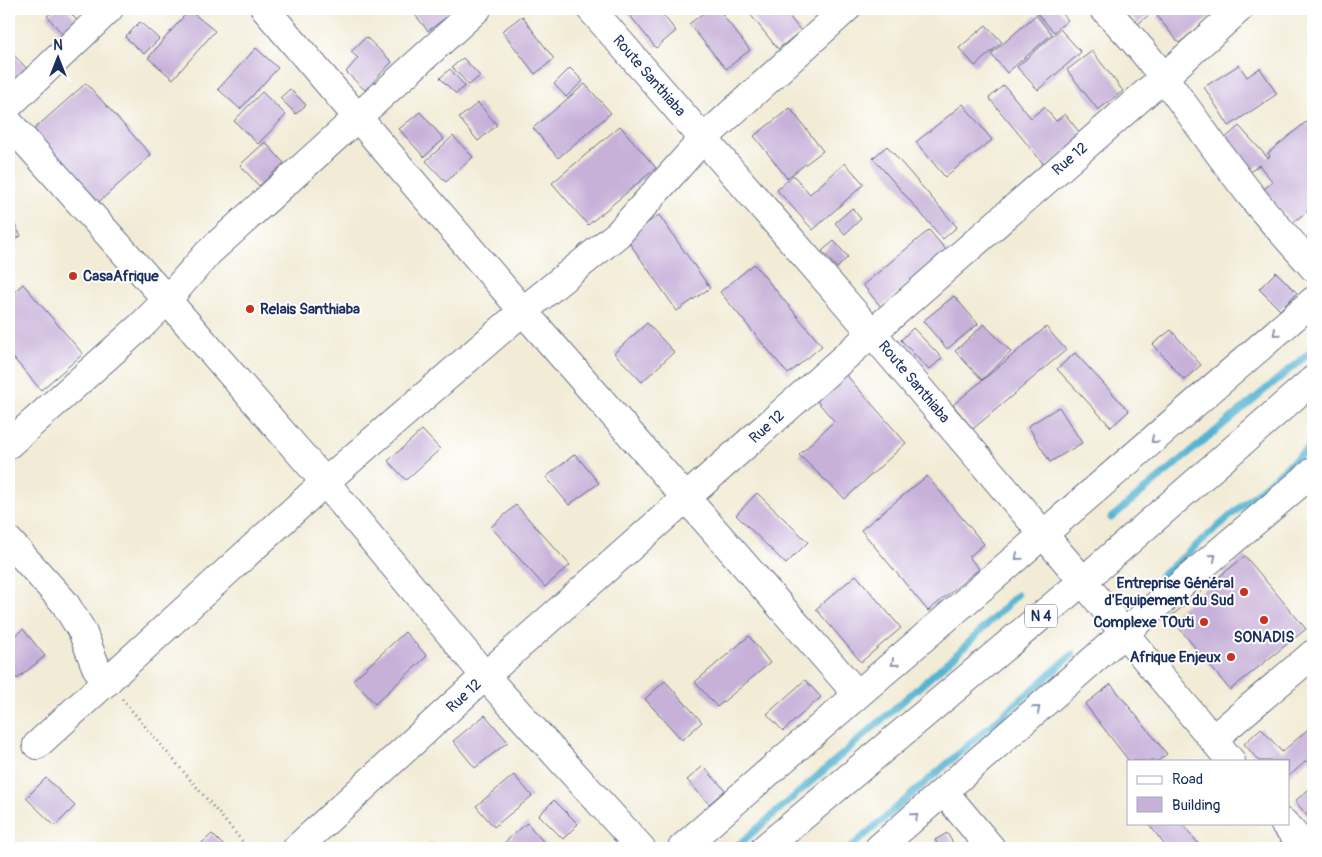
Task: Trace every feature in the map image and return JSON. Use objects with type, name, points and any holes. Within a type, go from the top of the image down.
[{"type":"main road","points":[[9,105],[109,9]]},
{"type":"main road","points":[[265,9],[523,311],[857,694]]},
{"type":"main road","points":[[9,444],[141,326],[167,300],[208,253],[477,9]]},
{"type":"main road","name":"Route Santhiaba","points":[[592,9],[1044,535],[1230,760]]},
{"type":"main road","points":[[38,745],[325,482],[523,311],[618,234],[703,139],[846,9]]},
{"type":"main road","points":[[1104,9],[1133,39],[1164,77],[1253,198],[1313,267]]},
{"type":"main road","name":"Rue 12","points":[[297,848],[485,676],[1239,9]]},
{"type":"main road","points":[[9,123],[167,300],[325,482],[485,676],[642,848]]},
{"type":"main road","points":[[682,848],[857,694],[1044,535],[1313,301]]},
{"type":"main road","name":"N 4","points":[[765,848],[1083,581],[1313,380]]},
{"type":"main road","points":[[878,848],[1124,633],[1313,472]]},
{"type":"main road","points":[[9,541],[64,602],[82,631],[96,666],[107,682]]},
{"type":"main road","points":[[1213,739],[1313,654]]},
{"type":"main road","points":[[944,792],[991,848]]},
{"type":"main road","points":[[1285,824],[1306,848]]},
{"type":"path","points":[[107,682],[248,848]]},
{"type":"building","points":[[57,9],[67,9],[81,25],[65,37],[47,16]]},
{"type":"building","points":[[416,9],[449,9],[452,13],[428,31],[412,11]]},
{"type":"building","points":[[633,9],[658,9],[676,31],[656,48],[628,13]]},
{"type":"building","points":[[709,9],[718,9],[750,50],[726,69],[689,24]]},
{"type":"building","points":[[746,9],[783,9],[801,31],[778,49]]},
{"type":"building","points":[[1042,9],[1058,9],[1068,20],[1054,32],[1037,13]]},
{"type":"building","points":[[1125,9],[1156,9],[1138,24]]},
{"type":"building","points":[[1166,9],[1220,9],[1179,43],[1157,16]]},
{"type":"building","points":[[189,10],[215,31],[173,79],[148,58]]},
{"type":"building","points":[[1036,15],[1052,34],[1007,73],[991,54]]},
{"type":"building","points":[[522,16],[554,59],[535,74],[502,31]]},
{"type":"building","points":[[140,22],[159,39],[144,54],[125,37]]},
{"type":"building","points":[[986,25],[1002,42],[975,66],[959,48]]},
{"type":"building","points":[[1060,29],[1081,52],[1038,90],[1017,67]]},
{"type":"building","points":[[366,37],[392,62],[365,90],[346,72],[358,58],[351,52]]},
{"type":"building","points":[[256,48],[278,68],[240,109],[218,89]]},
{"type":"building","points":[[1092,51],[1123,91],[1098,110],[1067,70]]},
{"type":"building","points":[[11,52],[31,73],[9,94],[9,54]]},
{"type":"building","points":[[463,58],[480,76],[469,85],[452,67]]},
{"type":"building","points":[[1239,65],[1247,77],[1260,68],[1277,94],[1229,126],[1204,87]]},
{"type":"building","points":[[570,68],[583,81],[566,97],[554,84]]},
{"type":"building","points":[[450,69],[465,86],[456,94],[440,78]]},
{"type":"building","points":[[86,83],[151,155],[99,202],[33,130]]},
{"type":"building","points":[[585,84],[611,113],[558,158],[533,128]]},
{"type":"building","points":[[1004,85],[1031,118],[1044,107],[1056,121],[1065,114],[1083,137],[1046,167],[989,98]]},
{"type":"building","points":[[290,89],[306,105],[296,114],[280,98]]},
{"type":"building","points":[[262,92],[286,115],[258,144],[234,121]]},
{"type":"building","points":[[478,103],[497,125],[478,141],[459,118]]},
{"type":"building","points":[[963,104],[992,140],[945,177],[916,142]]},
{"type":"building","points":[[790,108],[823,151],[787,178],[754,136]]},
{"type":"building","points":[[420,112],[444,139],[424,157],[399,129]]},
{"type":"building","points":[[1306,122],[1313,131],[1313,207],[1292,223],[1264,189],[1273,182],[1259,165],[1249,173],[1222,141],[1239,126],[1268,158],[1270,156],[1268,153]]},
{"type":"building","points":[[620,126],[656,168],[588,225],[552,183]]},
{"type":"building","points":[[453,136],[473,157],[446,182],[426,161]]},
{"type":"building","points":[[265,142],[284,163],[259,186],[240,165]]},
{"type":"building","points":[[887,146],[957,227],[943,239],[873,158]]},
{"type":"building","points":[[845,163],[864,184],[813,230],[777,190],[793,175],[810,194]]},
{"type":"building","points":[[852,208],[861,219],[845,234],[835,223]]},
{"type":"building","points":[[9,214],[21,236],[9,243]]},
{"type":"building","points":[[659,215],[710,288],[677,311],[626,238]]},
{"type":"building","points":[[929,230],[947,251],[881,307],[863,285]]},
{"type":"building","points":[[834,241],[848,257],[837,268],[822,251]]},
{"type":"building","points":[[754,264],[822,346],[788,374],[720,292]]},
{"type":"building","points":[[1276,272],[1297,293],[1280,310],[1259,289]]},
{"type":"building","points":[[23,284],[83,354],[41,390],[9,353],[9,296]]},
{"type":"building","points":[[954,296],[978,324],[947,349],[923,321]]},
{"type":"building","points":[[647,323],[674,352],[642,382],[614,353]]},
{"type":"building","points":[[984,324],[1011,352],[982,380],[955,351]]},
{"type":"building","points":[[1046,327],[1066,350],[973,429],[953,405]]},
{"type":"building","points":[[913,328],[942,358],[929,370],[901,340]]},
{"type":"building","points":[[1171,330],[1201,365],[1184,380],[1153,344]]},
{"type":"building","points":[[1075,353],[1129,411],[1111,427],[1057,369]]},
{"type":"building","points":[[841,369],[906,443],[845,499],[799,455],[834,421],[812,395]]},
{"type":"building","points":[[1059,407],[1082,443],[1050,462],[1028,426]]},
{"type":"building","points":[[422,430],[440,449],[406,480],[388,461]]},
{"type":"building","points":[[575,454],[599,483],[569,505],[546,477]]},
{"type":"building","points":[[927,476],[984,544],[969,557],[979,569],[928,611],[861,530]]},
{"type":"building","points":[[757,493],[808,542],[786,564],[736,515]]},
{"type":"building","points":[[516,505],[570,565],[545,587],[491,527]]},
{"type":"building","points":[[1245,556],[1306,629],[1230,690],[1170,617]]},
{"type":"building","points":[[856,575],[901,628],[861,662],[816,609]]},
{"type":"building","points":[[23,629],[45,656],[17,679],[9,669],[9,640]]},
{"type":"building","points":[[405,632],[427,656],[375,704],[353,680]]},
{"type":"building","points":[[749,636],[770,663],[717,707],[695,682]]},
{"type":"building","points":[[805,680],[821,697],[783,731],[767,714]]},
{"type":"building","points":[[665,681],[702,722],[682,740],[645,699]]},
{"type":"building","points":[[1111,684],[1167,754],[1159,760],[1128,760],[1085,704]]},
{"type":"building","points":[[485,715],[508,742],[475,768],[453,741]]},
{"type":"building","points":[[1313,725],[1313,755],[1290,775],[1290,760],[1258,760],[1244,744],[1261,728],[1282,752]]},
{"type":"building","points":[[703,766],[725,790],[709,804],[687,780]]},
{"type":"building","points":[[514,775],[532,796],[494,827],[476,806]]},
{"type":"building","points":[[46,778],[75,806],[55,826],[26,798]]},
{"type":"building","points":[[1313,786],[1313,823],[1295,801]]},
{"type":"building","points":[[554,800],[578,824],[563,839],[539,815]]},
{"type":"building","points":[[527,823],[549,848],[498,848]]},
{"type":"building","points":[[1149,824],[1183,824],[1200,846],[1197,848],[1167,848]]},
{"type":"building","points":[[947,833],[956,848],[940,848],[935,840]]},
{"type":"building","points":[[212,834],[226,848],[196,848]]},
{"type":"building","points":[[431,842],[438,848],[424,848]]},
{"type":"waterway","points":[[1111,518],[1313,350]]},
{"type":"waterway","points":[[1160,577],[1313,444]]},
{"type":"waterway","points":[[735,848],[958,653],[1017,595]]},
{"type":"waterway","points":[[850,848],[1073,654]]},
{"type":"place","name":"CasaAfrique","points":[[73,276]]},
{"type":"place","name":"Relais Santhiaba","points":[[250,309]]},
{"type":"place","name":"Entreprise Général d'Equipement du Sud","points":[[1244,592]]},
{"type":"place","name":"SONADIS","points":[[1264,620]]},
{"type":"place","name":"Complexe TOuti","points":[[1204,622]]},
{"type":"place","name":"Afrique Enjeux","points":[[1231,657]]}]
